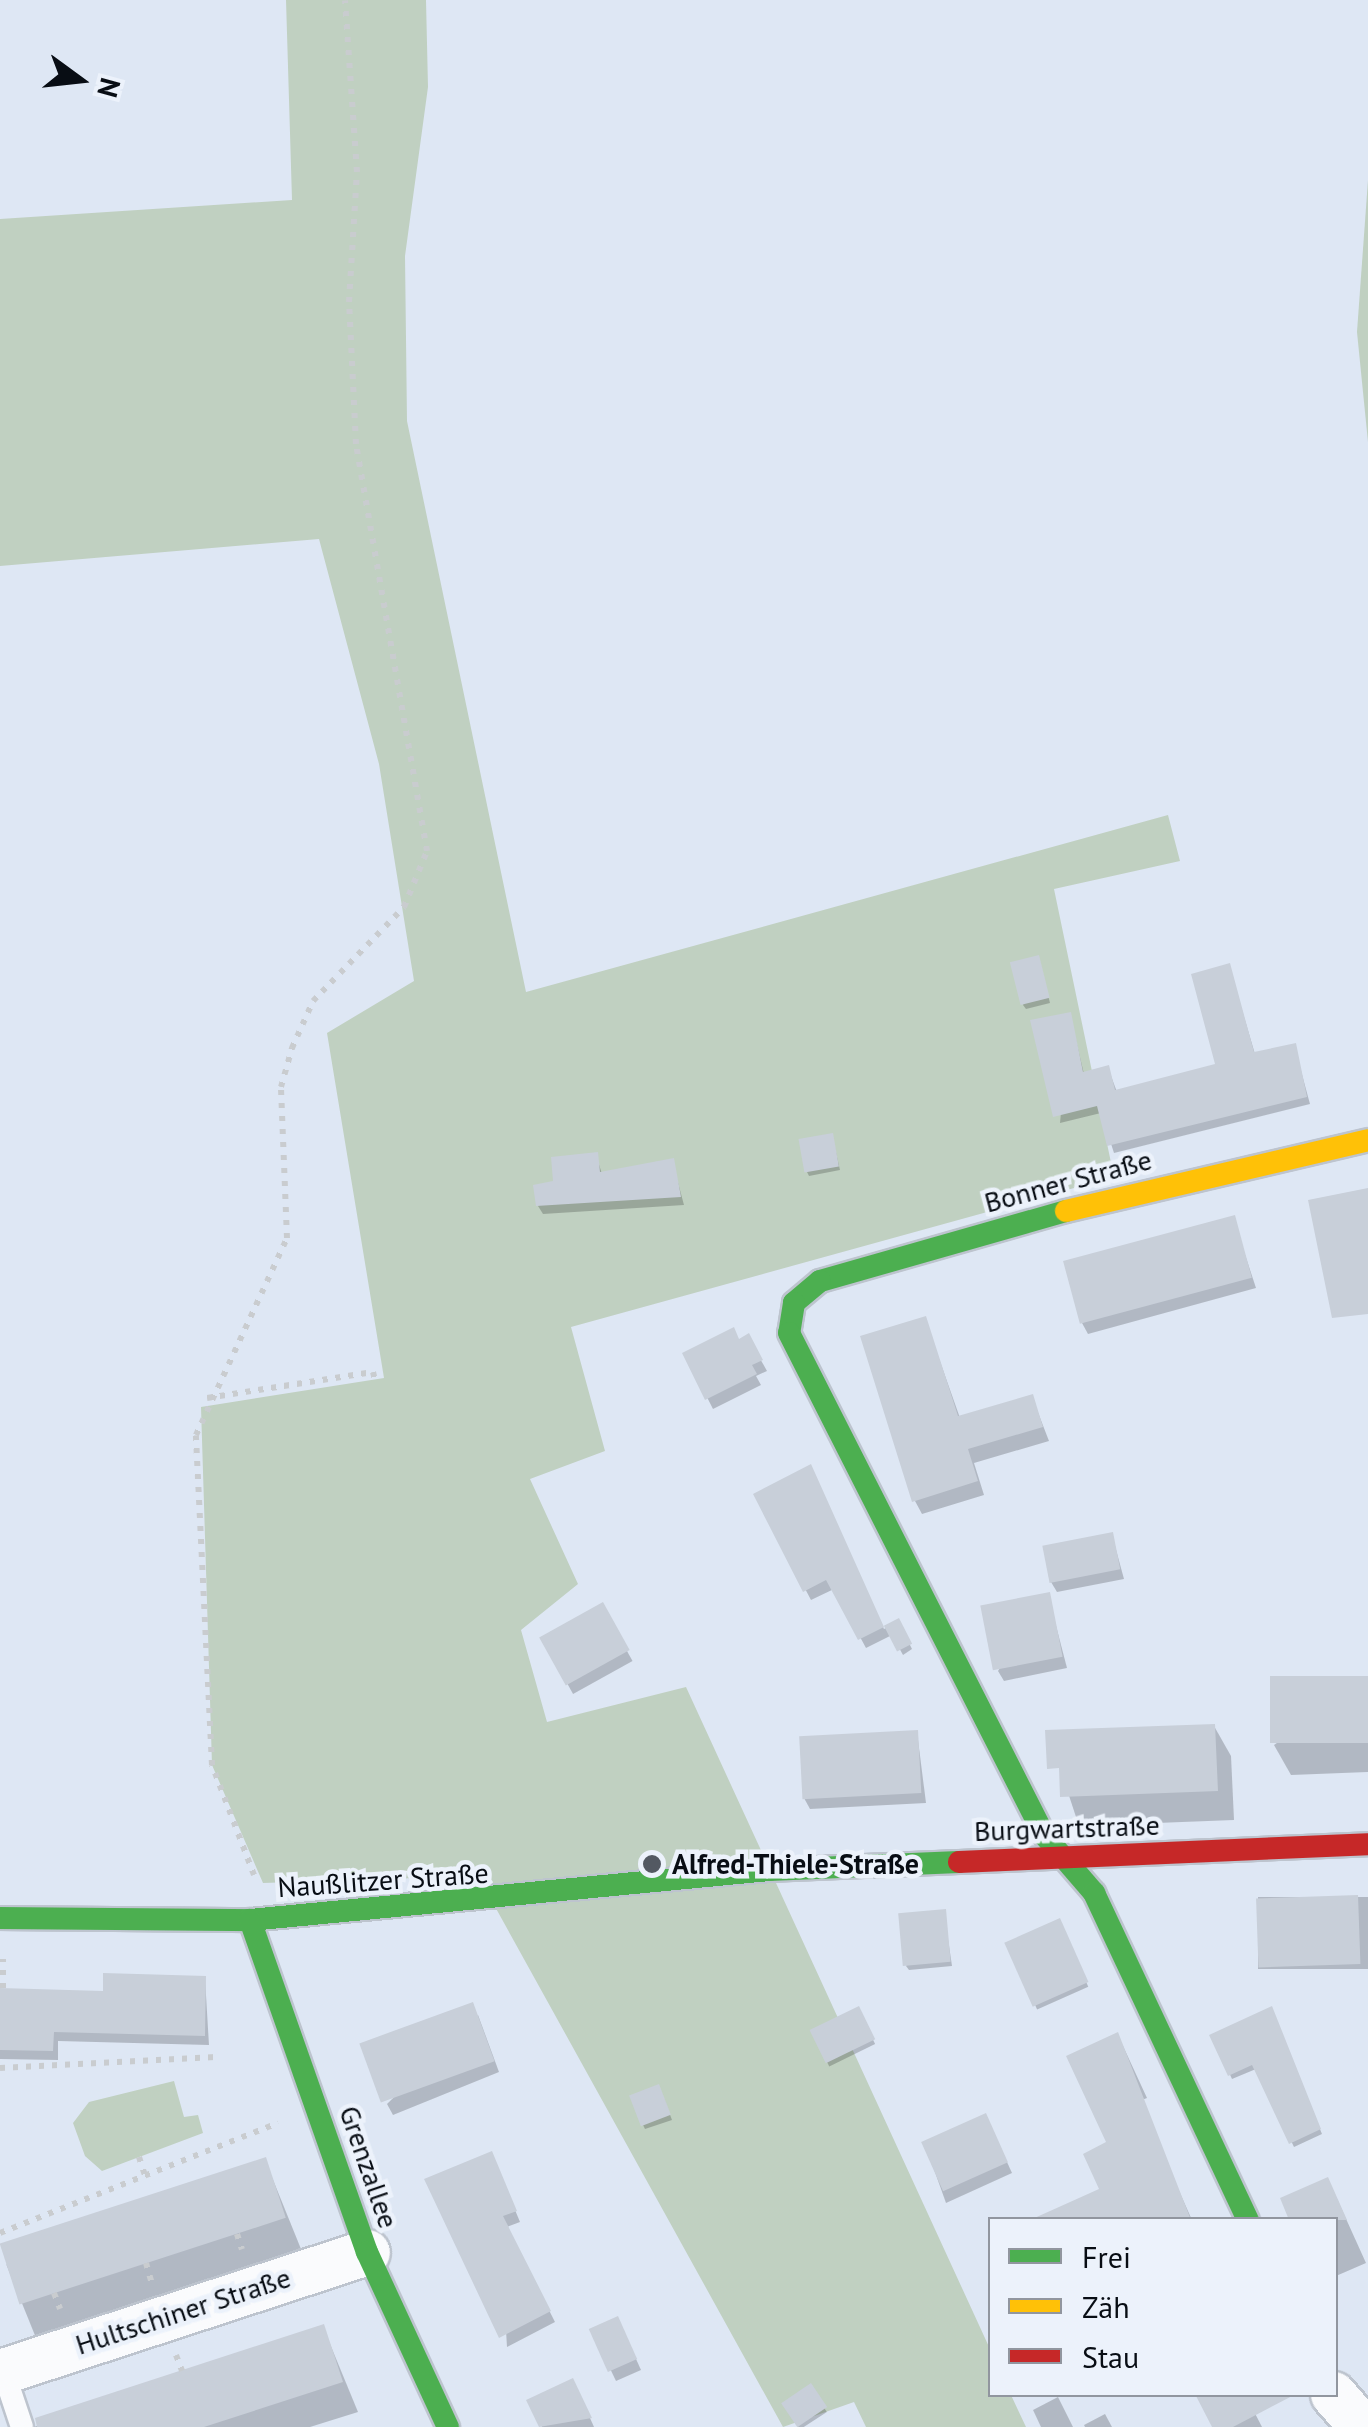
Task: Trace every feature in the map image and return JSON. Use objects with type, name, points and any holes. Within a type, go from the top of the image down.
[{"type":"street","name":"Bonner Straße","points":[[1070,1859],[1044,1835],[789,1333],[794,1304],[820,1281],[1140,1190],[1368,1140]]},
{"type":"street","name":"Burgwartstraße","points":[[769,1870],[1368,1844]]},
{"type":"street","points":[[1070,1859],[1247,2217]]},
{"type":"street","name":"Naußlitzer Straße","points":[[0,1918],[250,1920],[769,1870]]},
{"type":"street","name":"Grenzallee","points":[[250,1920],[367,2252],[448,2427]]},
{"type":"street","name":"Hultschiner Straße","points":[[1,2368],[367,2252]]},
{"type":"street","points":[[1336,2397],[1362,2427]]},
{"type":"lane","points":[[1,2368],[22,2427]]},
{"type":"path","points":[[250,1920],[263,1884],[212,1764],[196,1435],[206,1398],[273,1285],[288,1238],[281,1086],[292,1048],[313,1001],[404,908],[426,851],[356,444],[349,302],[357,172],[345,0]]},
{"type":"path","points":[[206,1398],[374,1372],[374,1380]]},
{"type":"path","points":[[2,1988],[4,1958]]},
{"type":"path","points":[[0,2068],[216,2057]]},
{"type":"path","points":[[0,2234],[316,2108]]},
{"type":"path","points":[[139,2156],[145,2176]]},
{"type":"green space","points":[[286,0],[426,0],[428,87],[405,256],[407,421],[526,992],[1168,815],[1180,861],[1054,889],[1114,1177],[571,1327],[605,1451],[530,1479],[578,1584],[521,1630],[547,1722],[686,1687],[988,2345],[988,2397],[1012,2397],[1026,2427],[866,2427],[854,2402],[783,2427],[478,1876],[263,1883],[212,1765],[201,1407],[384,1378],[327,1033],[414,981],[379,764],[319,539],[0,566],[0,219],[292,200]]},
{"type":"green space","points":[[1368,180],[1368,442],[1357,332]]},
{"type":"green space","points":[[174,2081],[184,2117],[198,2115],[203,2133],[102,2171],[85,2156],[73,2123],[89,2102]]},
{"type":"building","points":[[1039,955],[1050,998],[1021,1005],[1010,962]]},
{"type":"building","points":[[1230,963],[1254,1052],[1296,1043],[1307,1097],[1107,1146],[1097,1106],[1053,1117],[1030,1020],[1071,1012],[1083,1072],[1109,1065],[1115,1090],[1215,1064],[1191,974]]},
{"type":"building","points":[[833,1133],[839,1166],[804,1173],[799,1139]]},
{"type":"building","points":[[598,1152],[600,1172],[674,1158],[681,1197],[536,1206],[533,1185],[553,1181],[551,1157]]},
{"type":"building","points":[[1368,1188],[1368,1314],[1332,1318],[1308,1200]]},
{"type":"building","points":[[1235,1215],[1252,1278],[1080,1324],[1063,1261]]},
{"type":"building","points":[[926,1316],[958,1416],[1033,1394],[1043,1427],[968,1449],[978,1481],[912,1502],[860,1336]]},
{"type":"building","points":[[734,1327],[739,1339],[749,1333],[763,1360],[752,1365],[757,1374],[705,1400],[682,1353]]},
{"type":"building","points":[[811,1464],[884,1627],[858,1640],[826,1580],[803,1592],[753,1494]]},
{"type":"building","points":[[1113,1532],[1120,1569],[1050,1583],[1042,1546]]},
{"type":"building","points":[[1050,1592],[1063,1657],[993,1670],[980,1606]]},
{"type":"building","points":[[603,1602],[630,1650],[566,1685],[539,1637]]},
{"type":"building","points":[[899,1618],[912,1644],[897,1652],[884,1626]]},
{"type":"building","points":[[1270,1676],[1368,1676],[1368,1743],[1270,1743]]},
{"type":"building","points":[[1215,1724],[1218,1791],[1060,1797],[1059,1768],[1047,1769],[1045,1730]]},
{"type":"building","points":[[918,1730],[921,1793],[802,1799],[799,1736]]},
{"type":"building","points":[[1358,1895],[1360,1964],[1258,1968],[1256,1899]]},
{"type":"building","points":[[946,1909],[951,1962],[903,1966],[898,1913]]},
{"type":"building","points":[[1060,1918],[1088,1982],[1033,2007],[1004,1943]]},
{"type":"building","points":[[103,1973],[206,1976],[205,2036],[54,2032],[53,2051],[0,2050],[0,1988],[103,1991]]},
{"type":"building","points":[[473,2002],[495,2061],[381,2103],[359,2043]]},
{"type":"building","points":[[859,2006],[875,2039],[826,2063],[810,2030]]},
{"type":"building","points":[[1272,2006],[1321,2129],[1289,2144],[1252,2065],[1228,2076],[1209,2035]]},
{"type":"building","points":[[1118,2032],[1190,2217],[1037,2217],[1099,2189],[1083,2154],[1106,2142],[1066,2056]]},
{"type":"building","points":[[659,2084],[671,2115],[641,2126],[629,2095]]},
{"type":"building","points":[[986,2113],[1008,2162],[943,2191],[921,2142]]},
{"type":"building","points":[[492,2151],[517,2211],[503,2216],[551,2311],[499,2338],[424,2179]]},
{"type":"building","points":[[266,2157],[286,2218],[19,2304],[0,2243]]},
{"type":"building","points":[[1328,2177],[1347,2220],[1288,2217],[1280,2198]]},
{"type":"building","points":[[618,2316],[637,2359],[608,2372],[589,2329]]},
{"type":"building","points":[[324,2324],[343,2382],[204,2427],[37,2427],[35,2418]]},
{"type":"building","points":[[573,2378],[592,2418],[539,2427],[526,2400]]},
{"type":"building","points":[[811,2383],[827,2407],[797,2427],[781,2403]]},
{"type":"building","points":[[1197,2397],[1290,2397],[1233,2427],[1212,2427]]},
{"type":"traffic: fast","points":[[1066,1211],[820,1281],[794,1303],[789,1333],[1044,1835],[1094,1893],[1247,2217]]},
{"type":"traffic: fast","points":[[0,1918],[250,1920],[769,1870],[959,1862]]},
{"type":"traffic: fast","points":[[250,1920],[367,2252],[448,2427]]},
{"type":"traffic: slow","points":[[1066,1211],[1368,1140]]},
{"type":"traffic: jam","points":[[959,1862],[1368,1844]]},
{"type":"place","name":"Alfred-Thiele-Straße","points":[[652,1864]]}]
